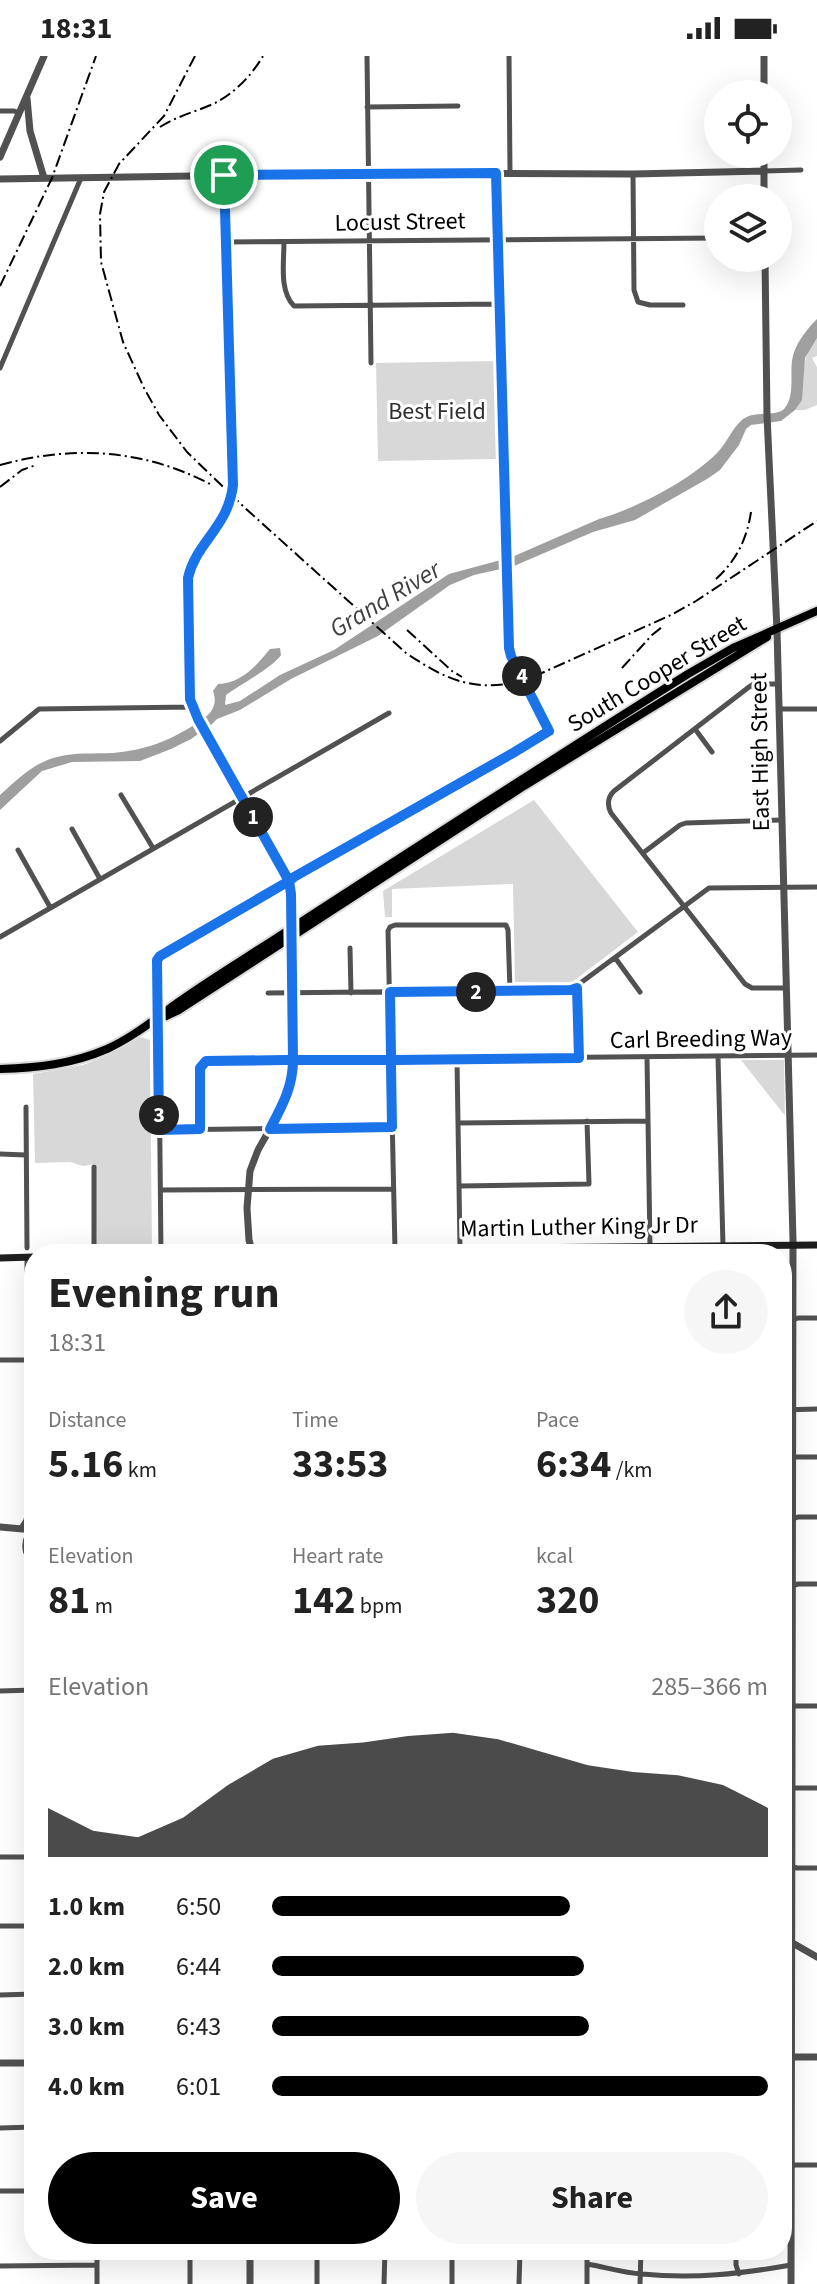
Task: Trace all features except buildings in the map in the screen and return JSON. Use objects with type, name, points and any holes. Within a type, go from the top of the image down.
[{"type":"main road","name":"South Cooper Street","points":[[0,1069],[71,1062],[117,1044],[688,674],[733,648],[817,611]]},
{"type":"main road","name":"Martin Luther King Jr Dr","points":[[793,1246],[817,1245]]},
{"type":"main road","points":[[0,1258],[24,1255]]},
{"type":"street","points":[[0,157],[44,56]]},
{"type":"street","points":[[367,56],[371,363]]},
{"type":"street","points":[[509,56],[510,173]]},
{"type":"street","points":[[764,56],[764,80]]},
{"type":"street","points":[[27,93],[30,131],[44,178]]},
{"type":"street","points":[[367,107],[458,106]]},
{"type":"street","points":[[0,111],[19,113]]},
{"type":"street","points":[[0,179],[801,170]]},
{"type":"street","points":[[764,171],[764,184]]},
{"type":"street","points":[[163,1244],[158,957],[549,731],[511,656],[505,571],[496,173]]},
{"type":"street","points":[[633,174],[634,290],[638,302],[683,305]]},
{"type":"street","points":[[224,175],[233,485],[224,518],[193,562],[188,578],[190,699],[206,735],[289,881],[292,933],[293,1060],[288,1093],[252,1165],[247,1244]]},
{"type":"street","points":[[0,368],[81,177]]},
{"type":"street","name":"Locust Street","points":[[227,242],[704,238]]},
{"type":"street","points":[[284,242],[285,287],[294,306],[500,304]]},
{"type":"street","name":"East High Street","points":[[765,272],[793,1246],[792,1604]]},
{"type":"street","points":[[778,684],[754,684],[749,687],[614,791],[608,799],[608,807],[748,987],[786,988]]},
{"type":"street","points":[[0,741],[39,709],[192,707]]},
{"type":"street","points":[[778,709],[817,709]]},
{"type":"street","points":[[0,937],[389,713]]},
{"type":"street","points":[[695,729],[712,752]]},
{"type":"street","points":[[121,795],[153,848]]},
{"type":"street","points":[[643,853],[686,823],[781,820]]},
{"type":"street","points":[[72,829],[100,879]]},
{"type":"street","points":[[18,850],[50,907]]},
{"type":"street","points":[[268,993],[571,990],[704,891],[715,887],[817,887]]},
{"type":"street","points":[[395,1244],[390,927],[507,926],[510,991]]},
{"type":"street","points":[[350,948],[351,993]]},
{"type":"street","points":[[616,959],[640,992]]},
{"type":"street","points":[[577,988],[579,1058]]},
{"type":"street","name":"Carl Breeding Way","points":[[200,1129],[200,1077],[202,1063],[209,1061],[817,1055]]},
{"type":"street","points":[[718,1057],[723,1244]]},
{"type":"street","points":[[647,1058],[650,1244]]},
{"type":"street","points":[[457,1060],[460,1244]]},
{"type":"street","points":[[26,1107],[29,1244]]},
{"type":"street","points":[[460,1186],[589,1184],[587,1121]]},
{"type":"street","points":[[458,1123],[648,1121]]},
{"type":"street","points":[[159,1130],[392,1127]]},
{"type":"street","points":[[0,1154],[26,1155]]},
{"type":"street","points":[[94,1167],[94,1244]]},
{"type":"street","points":[[161,1190],[393,1189]]},
{"type":"street","points":[[793,1321],[817,1318]]},
{"type":"street","points":[[0,1360],[24,1360]]},
{"type":"street","points":[[793,1409],[817,1409]]},
{"type":"street","points":[[793,1457],[817,1457]]},
{"type":"street","points":[[793,1521],[798,1517],[817,1517]]},
{"type":"street","points":[[21,1528],[24,1522]]},
{"type":"street","points":[[0,1527],[24,1528]]},
{"type":"street","points":[[21,1528],[24,1534]]},
{"type":"street","points":[[793,1587],[817,1584]]},
{"type":"street","points":[[0,1691],[24,1690]]},
{"type":"street","points":[[792,1706],[817,1706]]},
{"type":"street","points":[[792,1788],[817,1788]]},
{"type":"street","points":[[0,1857],[24,1857]]},
{"type":"street","points":[[792,1867],[817,1868]]},
{"type":"street","points":[[0,1926],[24,1926]]},
{"type":"street","points":[[792,1943],[817,1957]]},
{"type":"street","points":[[0,1995],[24,1994]]},
{"type":"street","points":[[792,2057],[817,2057]]},
{"type":"street","points":[[0,2063],[24,2063]]},
{"type":"street","points":[[0,2128],[24,2127]]},
{"type":"street","points":[[792,2167],[817,2165]]},
{"type":"street","points":[[0,2191],[24,2191]]},
{"type":"street","points":[[97,2260],[97,2284]]},
{"type":"street","points":[[190,2260],[190,2284]]},
{"type":"street","points":[[250,2260],[250,2284]]},
{"type":"street","points":[[317,2260],[317,2284]]},
{"type":"street","points":[[384,2284],[385,2260]]},
{"type":"street","points":[[452,2260],[452,2284]]},
{"type":"street","points":[[519,2284],[520,2260]]},
{"type":"street","points":[[587,2260],[587,2284]]},
{"type":"street","points":[[640,2284],[641,2260]]},
{"type":"street","points":[[736,2260],[739,2274]]},
{"type":"street","name":"East High Street","points":[[791,2260],[791,2284]]},
{"type":"street","points":[[587,2264],[640,2274],[698,2276],[739,2274],[791,2265]]},
{"type":"street","points":[[0,2266],[97,2265]]},
{"type":"green space","points":[[817,338],[817,356],[812,358],[817,367],[817,405],[795,410],[802,393],[806,358]]},
{"type":"green space","name":"Best Field","points":[[496,361],[498,459],[378,461],[376,363]]},
{"type":"green space","points":[[534,800],[638,932],[571,983],[515,982],[513,884],[392,889],[392,917],[385,917],[383,891]]},
{"type":"green space","points":[[141,1037],[150,1040],[152,1244],[96,1244],[95,1164],[35,1163],[33,1074],[83,1065]]},
{"type":"green space","points":[[741,1060],[784,1060],[785,1115],[782,1112]]},
{"type":"shaded area","name":"Grand River","points":[[817,319],[817,338],[805,358],[802,400],[781,421],[751,425],[746,429],[739,445],[720,470],[707,479],[635,520],[593,532],[514,566],[474,575],[450,585],[378,636],[291,679],[240,710],[217,719],[191,739],[171,749],[140,761],[72,762],[42,771],[0,810],[0,795],[40,763],[71,754],[137,749],[159,743],[190,728],[211,712],[215,700],[213,691],[218,684],[241,677],[270,649],[280,648],[281,655],[226,695],[225,705],[240,701],[280,675],[334,650],[449,574],[512,557],[630,508],[677,483],[717,453],[743,419],[784,409],[791,392],[795,349]]},
{"type":"railway","points":[[0,286],[52,178],[96,56]]},
{"type":"railway","points":[[195,56],[164,116],[119,164],[104,192],[100,214],[101,262],[123,342],[159,415],[187,452],[406,653],[435,671],[462,682],[490,685],[524,681],[671,615],[817,521]]},
{"type":"railway","points":[[160,127],[228,95],[248,77],[263,56]]},
{"type":"railway","points":[[0,465],[54,455],[107,454],[159,463],[210,484]]},
{"type":"railway","points":[[0,487],[22,470],[36,465]]},
{"type":"railway","points":[[716,579],[740,549],[751,512]]},
{"type":"railway","points":[[622,668],[662,627]]},
{"type":"railway","points":[[407,630],[462,677]]},
{"type":"route","points":[[224,175],[233,485],[224,518],[193,562],[188,578],[190,699],[198,719],[289,881],[291,894],[292,944],[293,1060],[293,1066],[286,1098],[270,1129],[392,1127],[391,1066],[391,1060],[391,1055],[390,992],[577,988],[579,1058],[448,1060],[396,1060],[391,1060],[386,1060],[298,1060],[293,1060],[286,1060],[206,1061],[200,1068],[200,1129],[159,1130],[157,960],[222,919],[289,881],[294,877],[513,753],[549,731],[509,648],[496,173],[224,175]]}]
